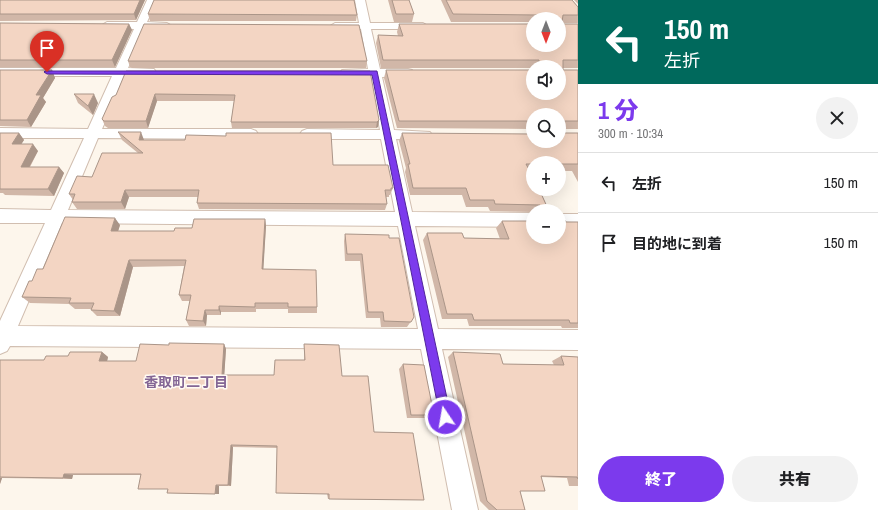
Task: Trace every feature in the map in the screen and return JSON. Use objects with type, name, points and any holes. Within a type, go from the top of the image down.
[{"type":"street","points":[[152,0],[57,216],[1,338],[578,340]]},
{"type":"street","points":[[360,0],[465,510]]},
{"type":"street","points":[[95,25],[179,26]]},
{"type":"street","points":[[326,26],[432,26]]},
{"type":"street","points":[[0,72],[165,72]]},
{"type":"street","points":[[336,73],[422,73]]},
{"type":"street","points":[[0,133],[263,134]]},
{"type":"street","points":[[294,134],[441,135]]},
{"type":"street","points":[[0,216],[526,220]]},
{"type":"street","points":[[566,220],[578,221]]},
{"type":"building","points":[[0,0],[140,0],[134,14],[0,14]]},
{"type":"building","points":[[154,0],[354,0],[357,15],[148,14]]},
{"type":"building","points":[[392,0],[409,0],[414,14],[396,14]]},
{"type":"building","points":[[446,0],[572,0],[578,7],[578,15],[566,15],[566,12],[526,12],[526,15],[453,14]]},
{"type":"building","points":[[0,23],[129,24],[112,60],[0,60]]},
{"type":"building","points":[[144,24],[359,25],[367,61],[128,61]]},
{"type":"building","points":[[399,24],[526,24],[526,52],[566,52],[566,24],[578,24],[578,60],[383,60],[378,35],[403,36]]},
{"type":"building","points":[[0,70],[52,70],[36,95],[41,95],[27,120],[0,120]]},
{"type":"building","points":[[386,70],[526,70],[526,100],[566,100],[566,70],[578,70],[578,121],[566,121],[566,108],[526,108],[526,121],[399,121]]},
{"type":"building","points":[[126,71],[370,71],[379,120],[377,122],[231,122],[235,95],[155,94],[146,121],[104,121],[102,119],[112,97],[116,95]]},
{"type":"building","points":[[74,94],[94,94],[88,106]]},
{"type":"building","points":[[118,132],[141,132],[139,140],[185,140],[186,135],[226,136],[226,133],[331,133],[333,165],[388,165],[393,188],[391,188],[391,190],[385,190],[387,204],[197,203],[199,190],[125,190],[121,202],[72,202],[75,194],[69,194],[77,176],[92,177],[102,153],[143,153]]},
{"type":"building","points":[[0,133],[19,133],[12,144],[33,144],[21,167],[59,167],[48,189],[0,189]]},
{"type":"building","points":[[402,133],[526,134],[526,148],[566,148],[566,133],[578,133],[578,164],[566,164],[566,156],[526,156],[526,196],[542,196],[546,204],[495,204],[494,200],[470,200],[466,188],[413,188],[408,164],[410,164]]},
{"type":"building","points":[[65,217],[115,218],[111,231],[174,231],[175,228],[192,228],[194,219],[265,219],[262,269],[316,270],[317,307],[288,307],[288,303],[255,303],[255,307],[219,306],[219,310],[205,310],[203,321],[186,320],[191,295],[179,295],[186,260],[129,260],[114,311],[91,310],[94,303],[69,303],[71,298],[22,297],[29,281],[32,281],[37,269],[43,269]]},
{"type":"building","points":[[502,221],[526,221],[526,244],[566,244],[566,222],[578,222],[578,323],[570,323],[569,320],[474,320],[472,314],[447,314],[427,233],[462,233],[464,238],[509,239]]},
{"type":"building","points":[[345,234],[389,235],[389,238],[399,238],[414,317],[411,322],[384,321],[383,312],[368,312],[362,254],[347,254]]},
{"type":"building","points":[[169,343],[224,344],[222,375],[274,375],[275,360],[305,360],[304,344],[339,345],[342,376],[368,376],[374,432],[413,433],[424,500],[329,499],[329,494],[276,493],[277,446],[231,445],[228,485],[216,485],[215,494],[167,493],[168,489],[138,489],[141,474],[64,474],[63,478],[0,477],[0,360],[44,360],[46,356],[68,356],[70,352],[102,352],[99,361],[136,361],[140,344],[169,345]]},
{"type":"building","points":[[453,352],[500,354],[503,364],[564,365],[561,356],[578,357],[578,479],[577,477],[541,476],[545,491],[520,491],[525,510],[497,510],[487,501]]},
{"type":"building","points":[[403,364],[424,365],[434,415],[411,415]]},
{"type":"district","name":"香取町二丁目","points":[[186,382]]},
{"type":"route","points":[[47,72],[374,73],[445,417]]}]
